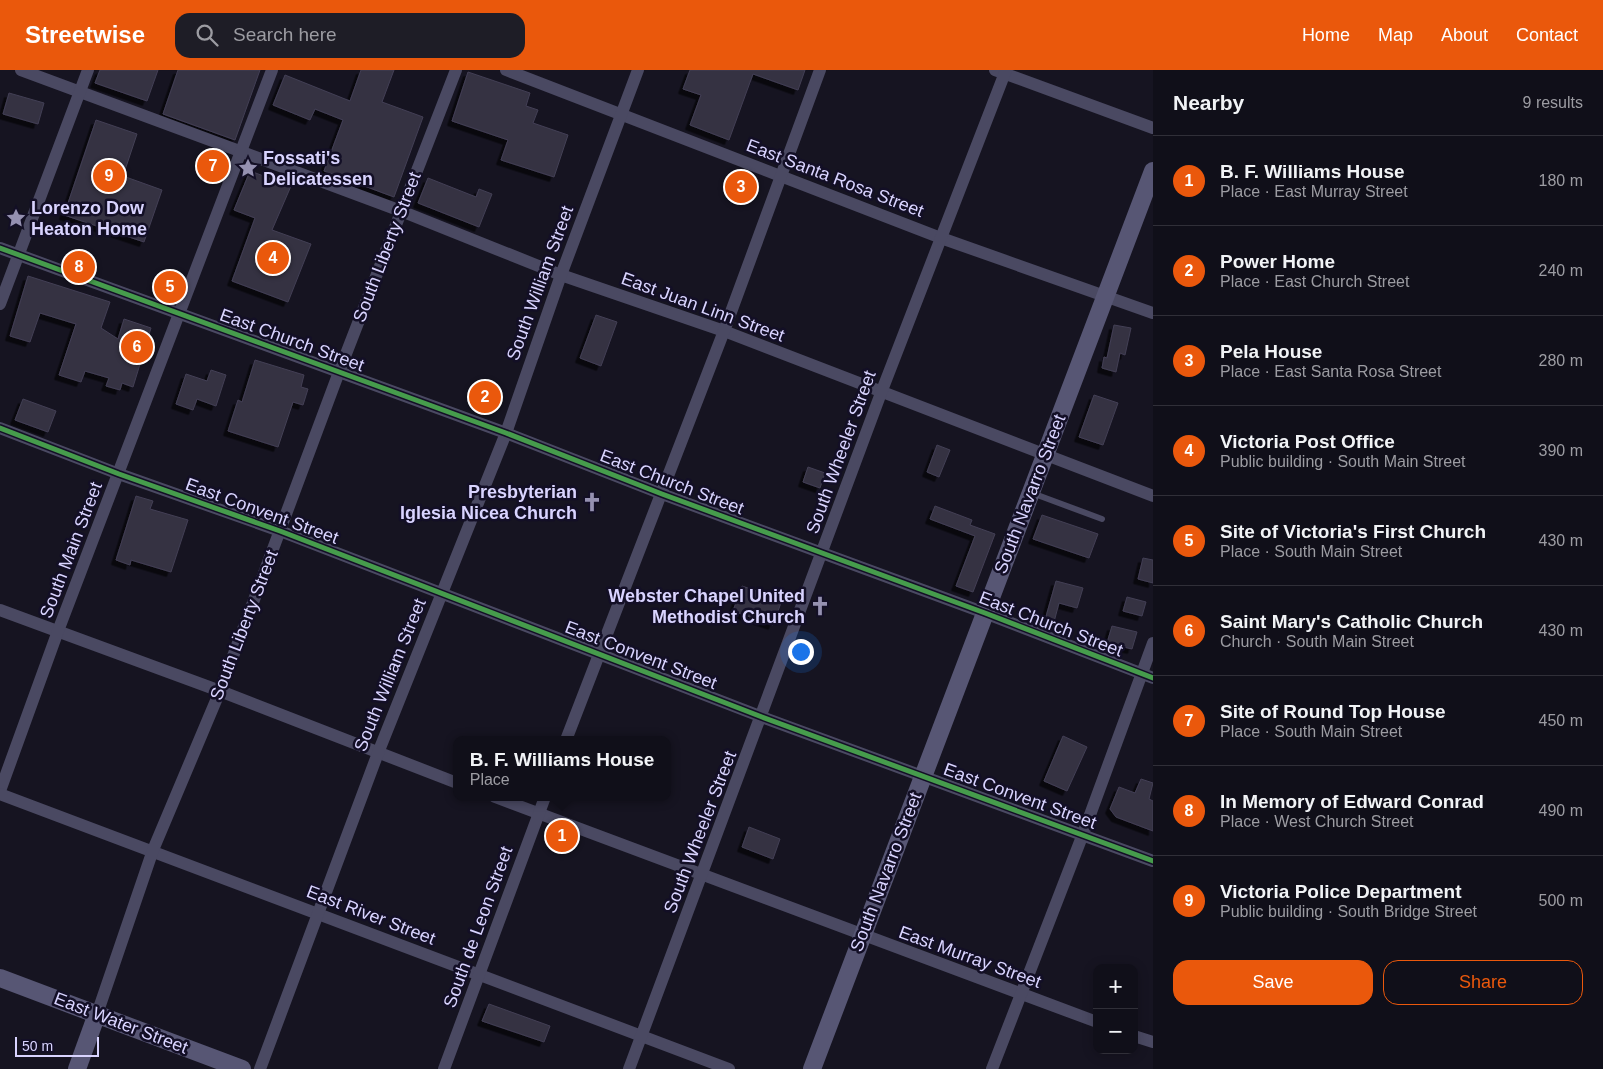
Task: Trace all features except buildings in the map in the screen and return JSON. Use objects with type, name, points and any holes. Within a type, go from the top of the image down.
[{"type":"street","name":"East Juan Linn Street","points":[[20,70],[401,211],[561,275],[724,331],[881,393],[1153,496]]},
{"type":"street","points":[[0,304],[88,70]]},
{"type":"street","name":"South Main Street","points":[[0,792],[58,631],[272,70]]},
{"type":"street","name":"South Liberty Street","points":[[77,1069],[153,850],[220,691],[339,372],[456,70]]},
{"type":"street","name":"East Santa Rosa Street","points":[[506,70],[941,238],[1153,313]]},
{"type":"street","name":"South William Street","points":[[260,1069],[378,753],[506,433],[561,275],[638,70]]},
{"type":"street","points":[[568,736],[724,331],[820,70]]},
{"type":"street","points":[[1002,71],[1153,128]]},
{"type":"street","name":"South Wheeler Street","points":[[629,1069],[1002,71]]},
{"type":"street","name":"South Navarro Street","points":[[812,1069],[1153,171]]},
{"type":"street","name":"East Church Street","points":[[0,248],[506,433],[662,494],[985,613],[1147,676]]},
{"type":"street","name":"East Convent Street","points":[[0,428],[119,474],[280,530],[762,717],[1153,861]]},
{"type":"street","points":[[0,610],[220,691],[453,781]]},
{"type":"street","points":[[992,1069],[1083,834],[1147,676],[1153,643]]},
{"type":"street","name":"East River Street","points":[[0,792],[729,1069]]},
{"type":"street","name":"East Murray Street","points":[[505,801],[862,936],[1093,1021]]},
{"type":"street","name":"South de Leon Street","points":[[444,1069],[544,801]]},
{"type":"street","name":"East Water Street","points":[[0,978],[242,1069]]},
{"type":"street","points":[[1138,1037],[1153,1042]]},
{"type":"lane","points":[[1031,492],[1102,519]]},
{"type":"cycle path","points":[[0,248],[506,433],[662,494],[985,613],[1153,678]]},
{"type":"cycle path","points":[[0,428],[119,474],[280,531],[762,717],[1153,861]]},
{"type":"place","name":"Site of Round Top House","points":[[213,166]]},
{"type":"place","name":"Fossati's Delicatessen","points":[[248,168]]},
{"type":"place","name":"Victoria Police Department","points":[[109,176]]},
{"type":"place","name":"Pela House","points":[[741,187]]},
{"type":"place","name":"Lorenzo Dow Heaton Home","points":[[16,218]]},
{"type":"place","name":"Victoria Post Office","points":[[273,258]]},
{"type":"place","name":"In Memory of Edward Conrad","points":[[79,267]]},
{"type":"place","name":"Site of Victoria's First Church","points":[[170,287]]},
{"type":"place","name":"Saint Mary's Catholic Church","points":[[137,347]]},
{"type":"place","name":"Power Home","points":[[485,397]]},
{"type":"place","name":"Presbyterian Iglesia Nicea Church","points":[[592,502]]},
{"type":"place","name":"Webster Chapel United Methodist Church","points":[[820,606]]},
{"type":"place","name":"B. F. Williams House","points":[[562,836]]}]
